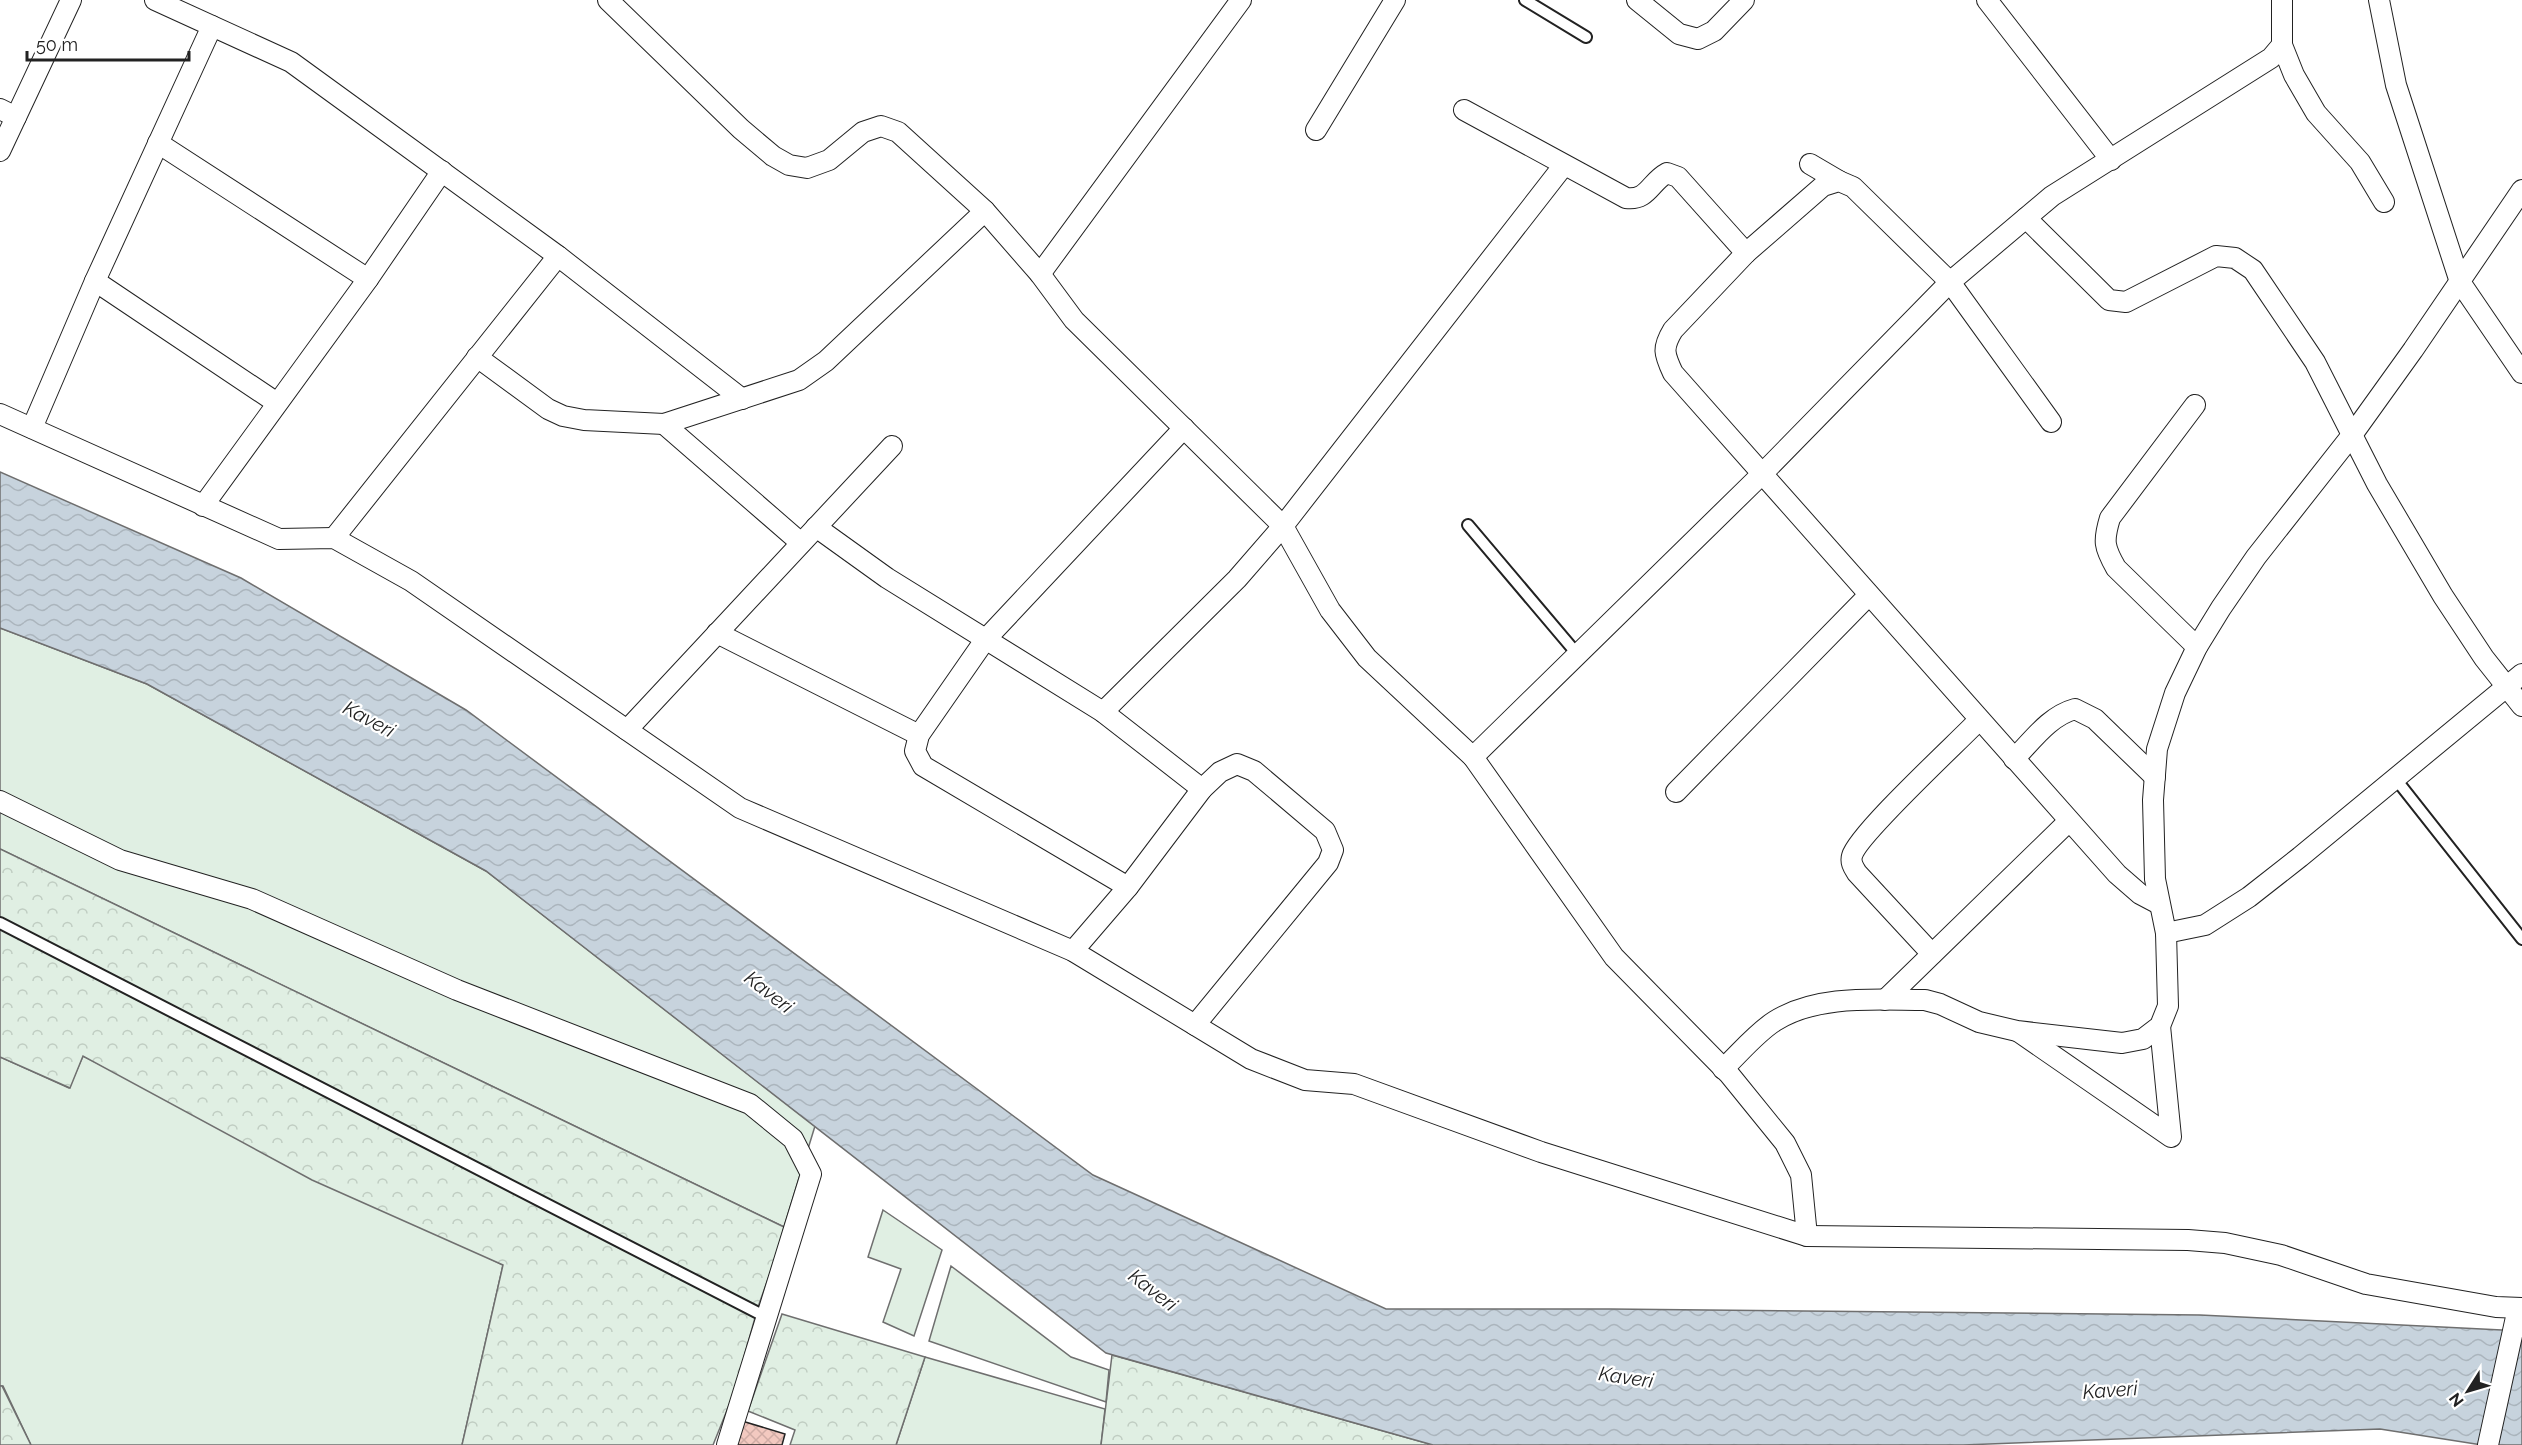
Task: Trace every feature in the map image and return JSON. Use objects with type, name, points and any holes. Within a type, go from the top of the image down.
[{"type":"street","points":[[0,152],[8,113],[71,0]]},
{"type":"street","points":[[155,0],[291,62],[558,256],[742,399]]},
{"type":"street","points":[[608,0],[741,129],[781,161],[807,168],[829,160],[863,132],[881,126],[898,132],[985,211],[1040,274],[1074,320],[1283,526],[1330,610],[1367,657],[1473,757],[1614,957],[1723,1069],[1785,1143],[1801,1175],[1807,1236]]},
{"type":"street","points":[[1040,274],[1241,0]]},
{"type":"street","points":[[1316,130],[1395,0]]},
{"type":"street","points":[[1637,0],[1679,34],[1698,39],[1714,31],[1744,0]]},
{"type":"street","points":[[1987,0],[2111,160]]},
{"type":"street","points":[[2282,0],[2282,45],[2294,75],[2316,113],[2360,162],[2384,202]]},
{"type":"street","points":[[2379,0],[2396,85],[2460,282],[2522,373]]},
{"type":"street","points":[[32,428],[95,280],[212,26]]},
{"type":"street","points":[[1473,757],[1762,474],[1950,282],[2052,196],[2249,74],[2271,58],[2282,45]]},
{"type":"street","points":[[1464,110],[1626,198],[1636,200],[1644,196],[1657,178],[1667,173],[1678,177],[1746,253]]},
{"type":"street","points":[[158,143],[368,279]]},
{"type":"street","points":[[1810,164],[1853,187],[1950,282],[2051,422]]},
{"type":"street","points":[[1103,712],[1237,579],[1283,526],[1564,165]]},
{"type":"street","points":[[203,506],[368,279],[442,171]]},
{"type":"street","points":[[1839,181],[1823,186],[1746,253],[1673,330],[1665,344],[1666,359],[1673,373],[2069,821],[2117,874],[2140,894],[2159,904]]},
{"type":"street","points":[[2017,1030],[2171,1137],[2160,1026],[2168,1006],[2166,933],[2154,879],[2153,846],[2157,749],[2175,693],[2197,647],[2256,557],[2352,435],[2522,190]]},
{"type":"street","points":[[477,357],[548,410],[563,416],[584,420],[664,424],[799,380],[826,361],[985,211]]},
{"type":"street","points":[[2026,218],[2109,300],[2126,302],[2216,256],[2235,258],[2253,270],[2314,362],[2403,531],[2443,596],[2484,658],[2515,680],[2522,706]]},
{"type":"street","points":[[334,538],[558,256]]},
{"type":"street","points":[[95,280],[277,404]]},
{"type":"street","points":[[2195,405],[2110,518],[2104,537],[2107,553],[2116,568],[2197,647]]},
{"type":"street","points":[[0,414],[279,539],[334,538],[411,581],[740,808],[1073,951],[1132,989],[1251,1059],[1305,1080],[1354,1084],[1541,1152],[1807,1236],[2188,1240],[2225,1243],[2281,1255],[2366,1284],[2519,1309],[2488,1445]]},
{"type":"street","points":[[664,424],[801,543]]},
{"type":"street","points":[[1128,887],[923,766],[915,751],[919,735],[985,640],[1184,428]]},
{"type":"street","points":[[627,730],[891,446]]},
{"type":"street","points":[[816,527],[887,578],[1103,712],[1202,789]]},
{"type":"street","points":[[1676,792],[1869,595]]},
{"type":"street","points":[[717,633],[919,735]]},
{"type":"street","points":[[2166,933],[2196,927],[2221,916],[2300,857],[2515,680]]},
{"type":"street","points":[[2014,759],[2054,718],[2063,712],[2075,709],[2094,718],[2155,777]]},
{"type":"street","points":[[1932,954],[1857,873],[1851,864],[1851,858],[1866,835],[1980,720]]},
{"type":"street","points":[[1073,951],[1128,887],[1202,789],[1220,772],[1237,764],[1254,771],[1324,831],[1333,850],[1328,863],[1195,1025]]},
{"type":"street","points":[[0,801],[120,860],[252,899],[457,990],[750,1104],[793,1139],[811,1174],[727,1445]]},
{"type":"street","points":[[1885,1000],[2069,821]]},
{"type":"street","points":[[1723,1069],[1772,1023],[1793,1011],[1822,1003],[1925,1000],[1940,1004],[1979,1022],[2017,1030],[2122,1043],[2143,1039],[2160,1026]]},
{"type":"lane","points":[[1525,0],[1586,37]]},
{"type":"lane","points":[[1468,525],[1578,655]]},
{"type":"lane","points":[[2395,778],[2522,939]]},
{"type":"lane","points":[[0,923],[766,1317]]},
{"type":"green space","points":[[0,628],[147,684],[486,871],[815,1126],[784,1227],[0,849]]},
{"type":"green space","points":[[0,849],[784,1227],[758,1307],[734,1393],[713,1445],[462,1445],[503,1265],[312,1180],[83,1056],[70,1088],[0,1057]]},
{"type":"green space","points":[[83,1056],[503,1265],[462,1445],[31,1445],[3,1386],[0,1386],[0,1057],[69,1088]]},
{"type":"green space","points":[[883,1210],[942,1250],[914,1336],[883,1322],[901,1269],[868,1257]]},
{"type":"green space","points":[[951,1266],[1071,1357],[1109,1370],[1106,1402],[929,1341]]},
{"type":"green space","points":[[782,1314],[925,1357],[896,1445],[790,1445],[795,1430],[748,1411]]},
{"type":"green space","points":[[1112,1355],[1433,1445],[1101,1445]]},
{"type":"green space","points":[[925,1357],[1105,1409],[1101,1445],[896,1445]]},
{"type":"green space","points":[[0,1386],[2,1386],[31,1445],[0,1445]]},
{"type":"water","name":"Kaveri","points":[[0,472],[241,578],[466,710],[1093,1175],[1386,1309],[2200,1315],[2522,1331],[2522,1445],[2482,1445],[2380,1429],[1963,1445],[1433,1445],[1106,1353],[486,871],[147,684],[0,628]]},
{"type":"building","points":[[742,1421],[785,1434],[782,1445],[734,1445]]}]
